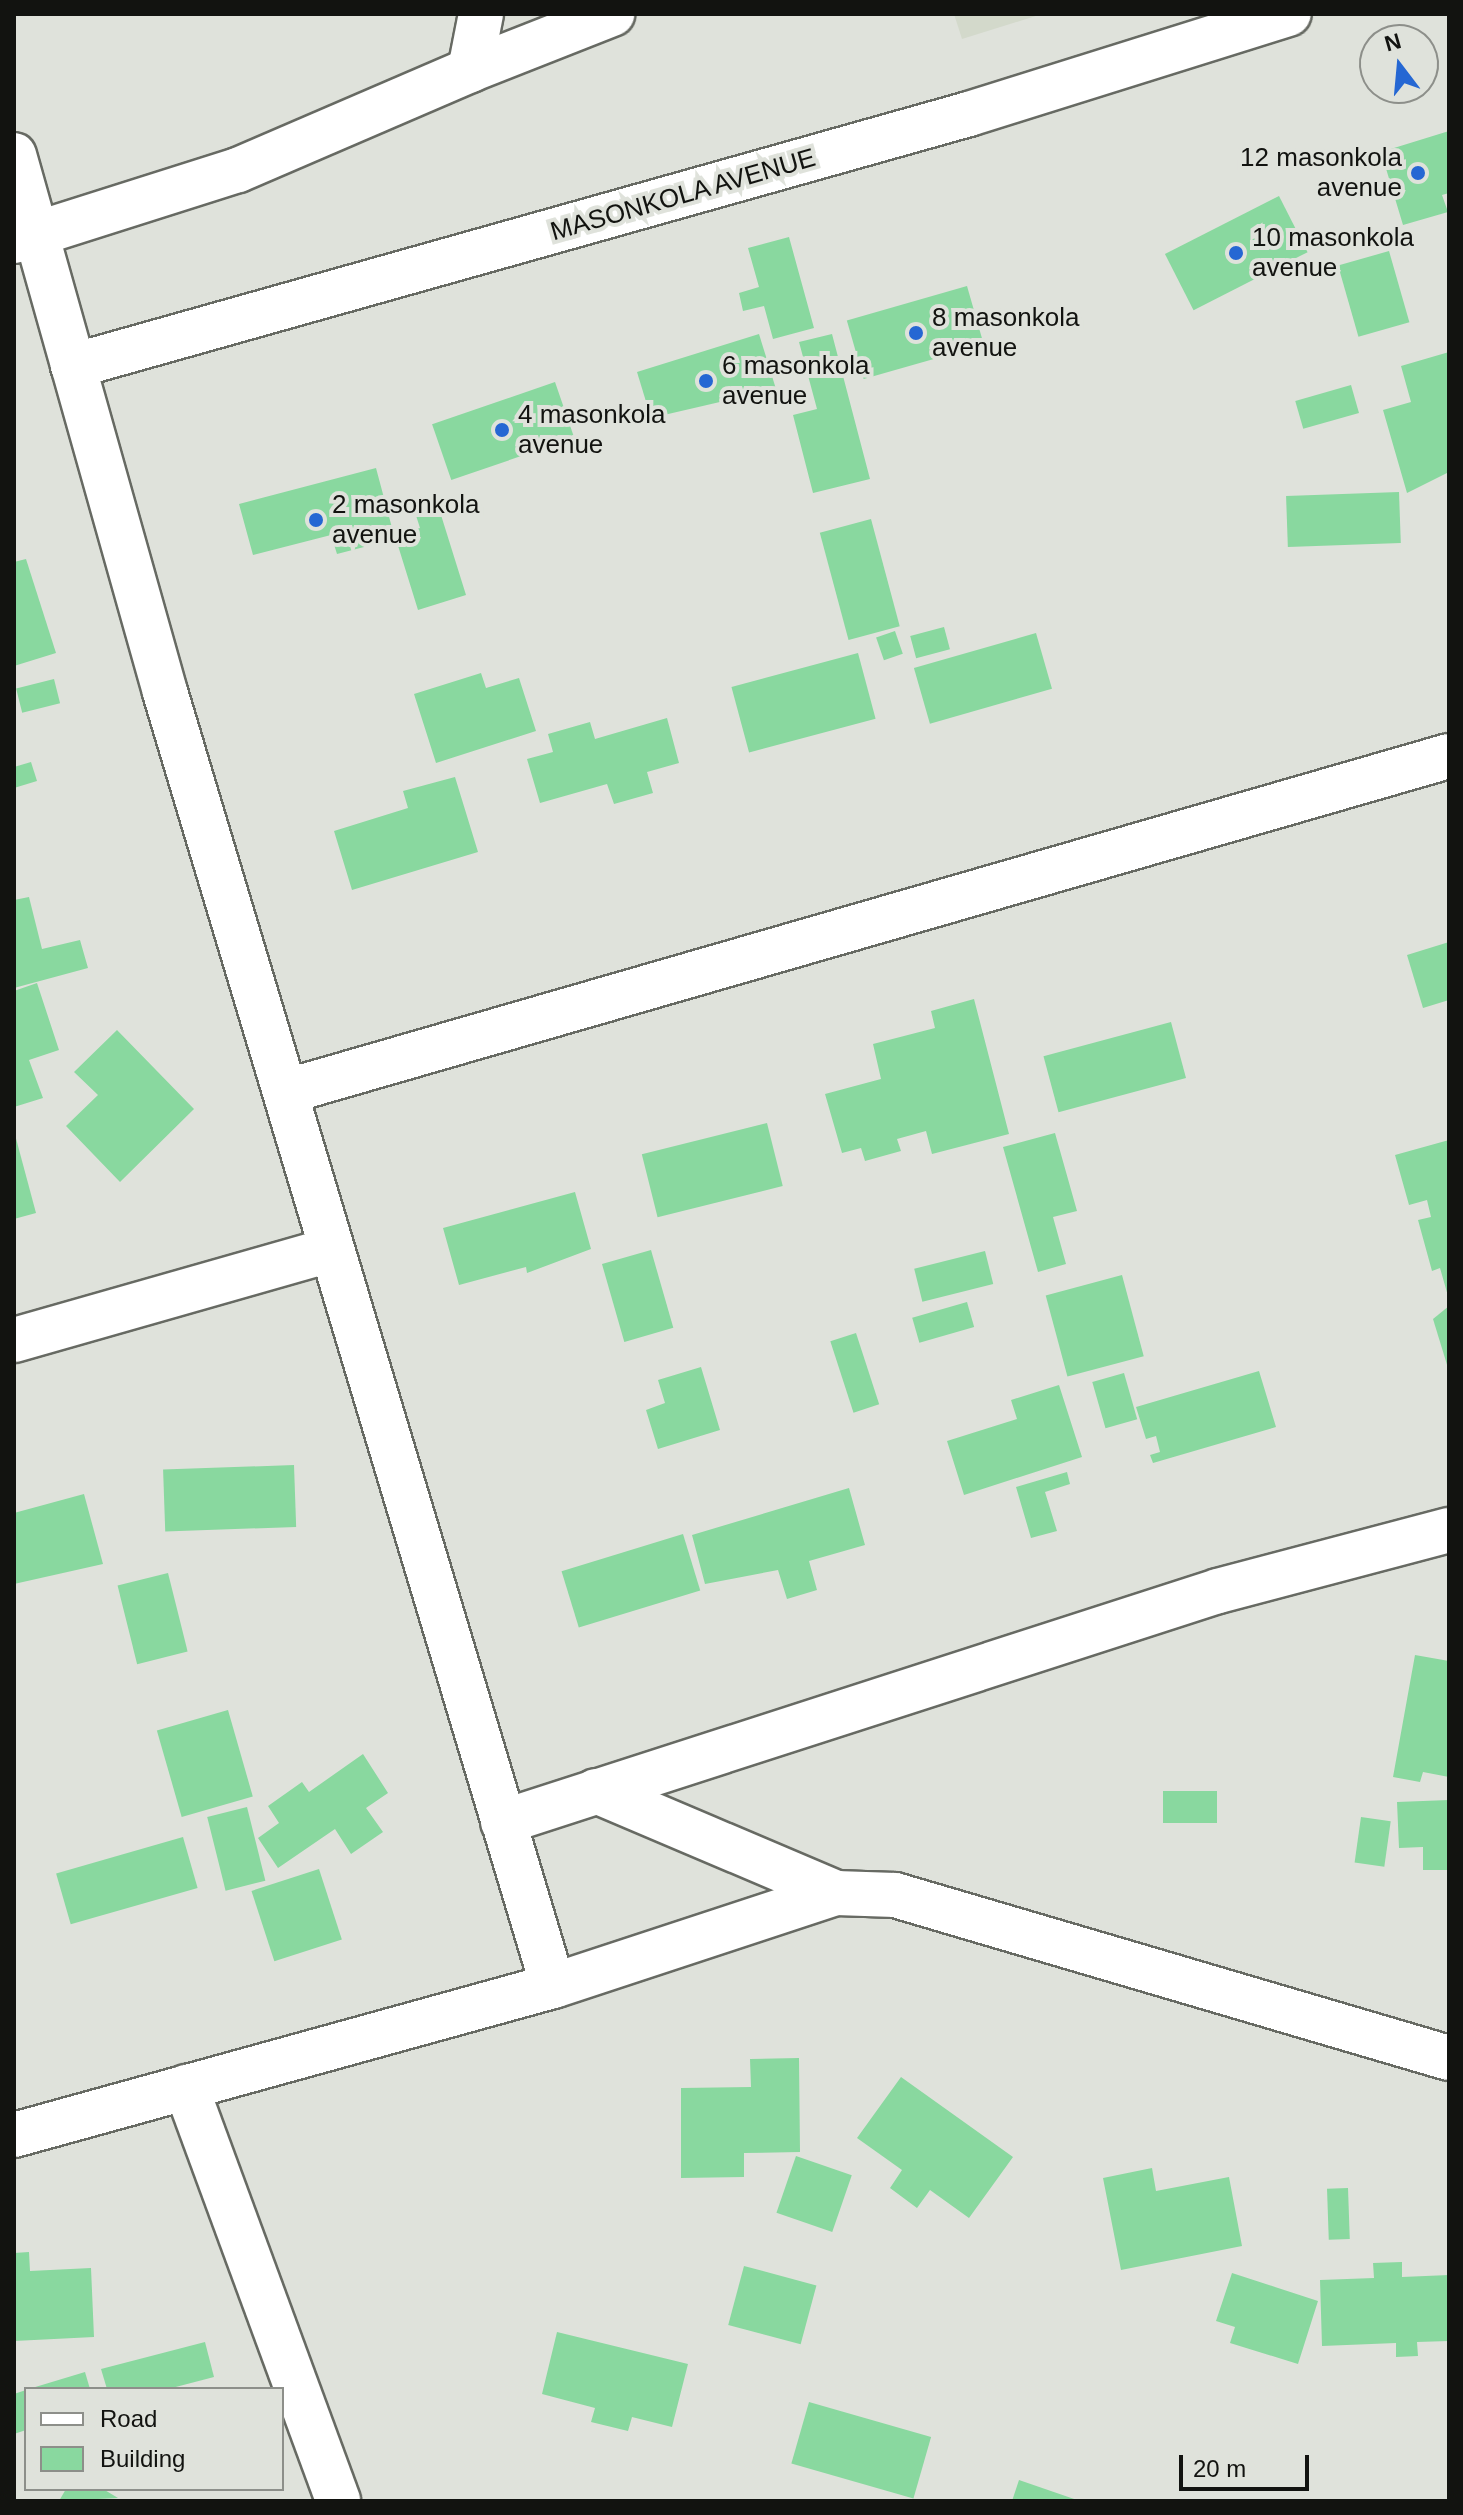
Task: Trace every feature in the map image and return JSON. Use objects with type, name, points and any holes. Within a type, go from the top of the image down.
[{"type":"street","points":[[470,70],[481,14]]},
{"type":"street","points":[[26,239],[238,170],[470,70],[612,14]]},
{"type":"street","name":"MASONKOLA AVENUE","points":[[73,366],[969,114],[1289,14]]},
{"type":"street","points":[[14,155],[26,239],[73,366],[288,1091],[330,1250],[553,1986]]},
{"type":"street","points":[[288,1091],[1449,756]]},
{"type":"street","points":[[14,1340],[330,1250]]},
{"type":"street","points":[[503,1822],[1218,1591],[1449,1530]]},
{"type":"street","points":[[596,1791],[836,1893]]},
{"type":"street","points":[[14,2135],[553,1986],[836,1893],[895,1895],[1449,2058]]},
{"type":"street","points":[[186,2087],[338,2501]]},
{"type":"shaded area","points":[[954,14],[1042,14],[962,39]]},
{"type":"building","name":"12 masonkola avenue","points":[[1449,131],[1449,193],[1442,195],[1448,212],[1403,225],[1381,152]]},
{"type":"building","name":"10 masonkola avenue","points":[[1279,196],[1308,252],[1194,310],[1165,254]]},
{"type":"building","points":[[789,237],[814,328],[773,339],[764,306],[743,311],[739,293],[759,287],[748,248]]},
{"type":"building","points":[[1389,251],[1409,322],[1358,337],[1338,266]]},
{"type":"building","name":"8 masonkola avenue","points":[[967,286],[984,345],[864,379],[847,320]]},
{"type":"building","name":"6 masonkola avenue","points":[[759,334],[776,389],[651,418],[637,372]]},
{"type":"building","points":[[832,334],[870,479],[813,493],[793,415],[817,409],[799,342]]},
{"type":"building","points":[[1449,352],[1449,472],[1407,493],[1383,410],[1411,402],[1401,366]]},
{"type":"building","name":"4 masonkola avenue","points":[[555,382],[574,438],[451,480],[432,424]]},
{"type":"building","points":[[1351,385],[1359,413],[1303,429],[1295,401]]},
{"type":"building","name":"2 masonkola avenue","points":[[376,468],[395,539],[337,554],[331,535],[253,555],[239,504]]},
{"type":"building","points":[[1399,492],[1401,543],[1288,547],[1286,496]]},
{"type":"building","points":[[436,499],[466,595],[418,610],[395,536],[420,528],[413,506]]},
{"type":"building","points":[[871,519],[900,626],[849,640],[820,533]]},
{"type":"building","points":[[26,559],[56,653],[14,666],[14,562]]},
{"type":"building","points":[[944,627],[950,649],[916,658],[910,636]]},
{"type":"building","points":[[895,631],[903,654],[884,660],[876,638]]},
{"type":"building","points":[[1036,633],[1052,689],[930,724],[914,668]]},
{"type":"building","points":[[858,653],[876,719],[749,753],[731,687]]},
{"type":"building","points":[[481,673],[486,688],[519,678],[536,731],[436,763],[414,694]]},
{"type":"building","points":[[54,679],[60,703],[22,713],[16,688]]},
{"type":"building","points":[[667,718],[679,763],[647,772],[653,793],[614,804],[607,784],[540,803],[527,759],[553,752],[548,734],[590,722],[595,739]]},
{"type":"building","points":[[31,762],[37,781],[14,788],[14,767]]},
{"type":"building","points":[[455,777],[478,852],[352,890],[334,831],[408,808],[403,791]]},
{"type":"building","points":[[29,897],[42,949],[80,940],[88,968],[14,988],[14,900]]},
{"type":"building","points":[[1449,942],[1449,1000],[1423,1008],[1407,955]]},
{"type":"building","points":[[37,983],[59,1050],[29,1060],[43,1098],[14,1107],[14,991]]},
{"type":"building","points":[[974,999],[1009,1134],[932,1154],[926,1131],[897,1139],[901,1151],[865,1161],[861,1148],[842,1153],[825,1094],[881,1079],[873,1044],[935,1028],[931,1011]]},
{"type":"building","points":[[1171,1022],[1186,1078],[1059,1112],[1043,1056]]},
{"type":"building","points":[[117,1030],[194,1109],[120,1182],[66,1126],[98,1095],[74,1072]]},
{"type":"building","points":[[767,1123],[783,1186],[658,1217],[642,1154]]},
{"type":"building","points":[[14,1131],[36,1213],[14,1219]]},
{"type":"building","points":[[1055,1133],[1077,1211],[1053,1217],[1066,1264],[1038,1272],[1003,1147]]},
{"type":"building","points":[[1449,1140],[1448,1296],[1440,1268],[1432,1271],[1418,1220],[1431,1217],[1427,1200],[1409,1205],[1395,1155]]},
{"type":"building","points":[[575,1192],[591,1249],[527,1273],[526,1267],[459,1285],[443,1228]]},
{"type":"building","points":[[651,1250],[673,1328],[624,1342],[602,1264]]},
{"type":"building","points":[[985,1251],[993,1284],[922,1302],[914,1269]]},
{"type":"building","points":[[1122,1275],[1144,1356],[1067,1377],[1046,1295]]},
{"type":"building","points":[[967,1302],[974,1327],[919,1343],[912,1318]]},
{"type":"building","points":[[1449,1306],[1449,1368],[1448,1368],[1433,1319]]},
{"type":"building","points":[[856,1333],[879,1404],[853,1413],[830,1341]]},
{"type":"building","points":[[701,1367],[720,1430],[658,1449],[646,1410],[665,1403],[658,1380]]},
{"type":"building","points":[[1259,1371],[1276,1427],[1153,1463],[1150,1455],[1160,1452],[1156,1436],[1146,1439],[1136,1407]]},
{"type":"building","points":[[1124,1373],[1137,1419],[1106,1428],[1092,1382]]},
{"type":"building","points":[[1059,1385],[1082,1457],[964,1495],[947,1441],[1017,1419],[1011,1400]]},
{"type":"building","points":[[294,1465],[296,1527],[165,1532],[163,1470]]},
{"type":"building","points":[[1067,1472],[1070,1484],[1045,1492],[1057,1531],[1031,1538],[1016,1487]]},
{"type":"building","points":[[849,1488],[865,1545],[809,1561],[817,1590],[787,1599],[778,1570],[705,1584],[692,1535]]},
{"type":"building","points":[[84,1494],[103,1564],[14,1584],[14,1513]]},
{"type":"building","points":[[683,1534],[700,1590],[579,1628],[562,1571]]},
{"type":"building","points":[[168,1573],[188,1652],[137,1664],[118,1586]]},
{"type":"building","points":[[1415,1655],[1449,1661],[1449,1777],[1423,1772],[1420,1782],[1393,1777]]},
{"type":"building","points":[[228,1710],[253,1797],[182,1817],[157,1730]]},
{"type":"building","points":[[363,1754],[388,1793],[366,1808],[383,1832],[351,1854],[335,1829],[278,1868],[258,1838],[279,1823],[268,1806],[302,1782],[309,1792]]},
{"type":"building","points":[[1163,1791],[1217,1791],[1217,1823],[1163,1823]]},
{"type":"building","points":[[1449,1800],[1449,1870],[1423,1870],[1423,1847],[1399,1848],[1397,1802]]},
{"type":"building","points":[[247,1807],[265,1881],[226,1891],[207,1817]]},
{"type":"building","points":[[1361,1817],[1391,1821],[1384,1867],[1355,1863]]},
{"type":"building","points":[[183,1837],[198,1888],[71,1924],[56,1873]]},
{"type":"building","points":[[319,1869],[342,1939],[274,1961],[251,1891]]},
{"type":"building","points":[[799,2058],[800,2152],[744,2153],[744,2177],[681,2178],[681,2088],[751,2087],[750,2059]]},
{"type":"building","points":[[901,2077],[1013,2157],[969,2218],[930,2190],[917,2208],[890,2188],[902,2170],[857,2138]]},
{"type":"building","points":[[796,2156],[852,2175],[832,2232],[776,2213]]},
{"type":"building","points":[[1152,2168],[1156,2191],[1229,2177],[1242,2246],[1121,2270],[1103,2178]]},
{"type":"building","points":[[1348,2188],[1350,2239],[1329,2240],[1327,2189]]},
{"type":"building","points":[[29,2252],[30,2271],[91,2268],[94,2337],[14,2341],[14,2253]]},
{"type":"building","points":[[1402,2262],[1402,2277],[1449,2275],[1449,2341],[1417,2342],[1418,2356],[1396,2357],[1396,2343],[1322,2346],[1320,2280],[1374,2278],[1373,2263]]},
{"type":"building","points":[[744,2266],[816,2285],[801,2344],[728,2325]]},
{"type":"building","points":[[1232,2273],[1318,2301],[1298,2364],[1230,2343],[1235,2327],[1216,2321]]},
{"type":"building","points":[[557,2332],[688,2364],[672,2427],[632,2417],[628,2431],[591,2422],[595,2408],[542,2394]]},
{"type":"building","points":[[205,2342],[214,2377],[176,2387],[106,2387],[101,2369]]},
{"type":"building","points":[[85,2372],[89,2387],[35,2387]]},
{"type":"building","points":[[24,2391],[24,2431],[14,2434],[14,2394]]},
{"type":"building","points":[[809,2402],[931,2437],[913,2499],[791,2464]]},
{"type":"building","points":[[1019,2480],[1077,2500],[1077,2501],[1012,2501]]},
{"type":"building","points":[[65,2491],[106,2491],[118,2498],[59,2501]]},
{"type":"place","name":"12 masonkola avenue","points":[[1418,173]]},
{"type":"place","name":"10 masonkola avenue","points":[[1236,253]]},
{"type":"place","name":"8 masonkola avenue","points":[[916,333]]},
{"type":"place","name":"6 masonkola avenue","points":[[706,381]]},
{"type":"place","name":"4 masonkola avenue","points":[[502,430]]},
{"type":"place","name":"2 masonkola avenue","points":[[316,520]]}]
